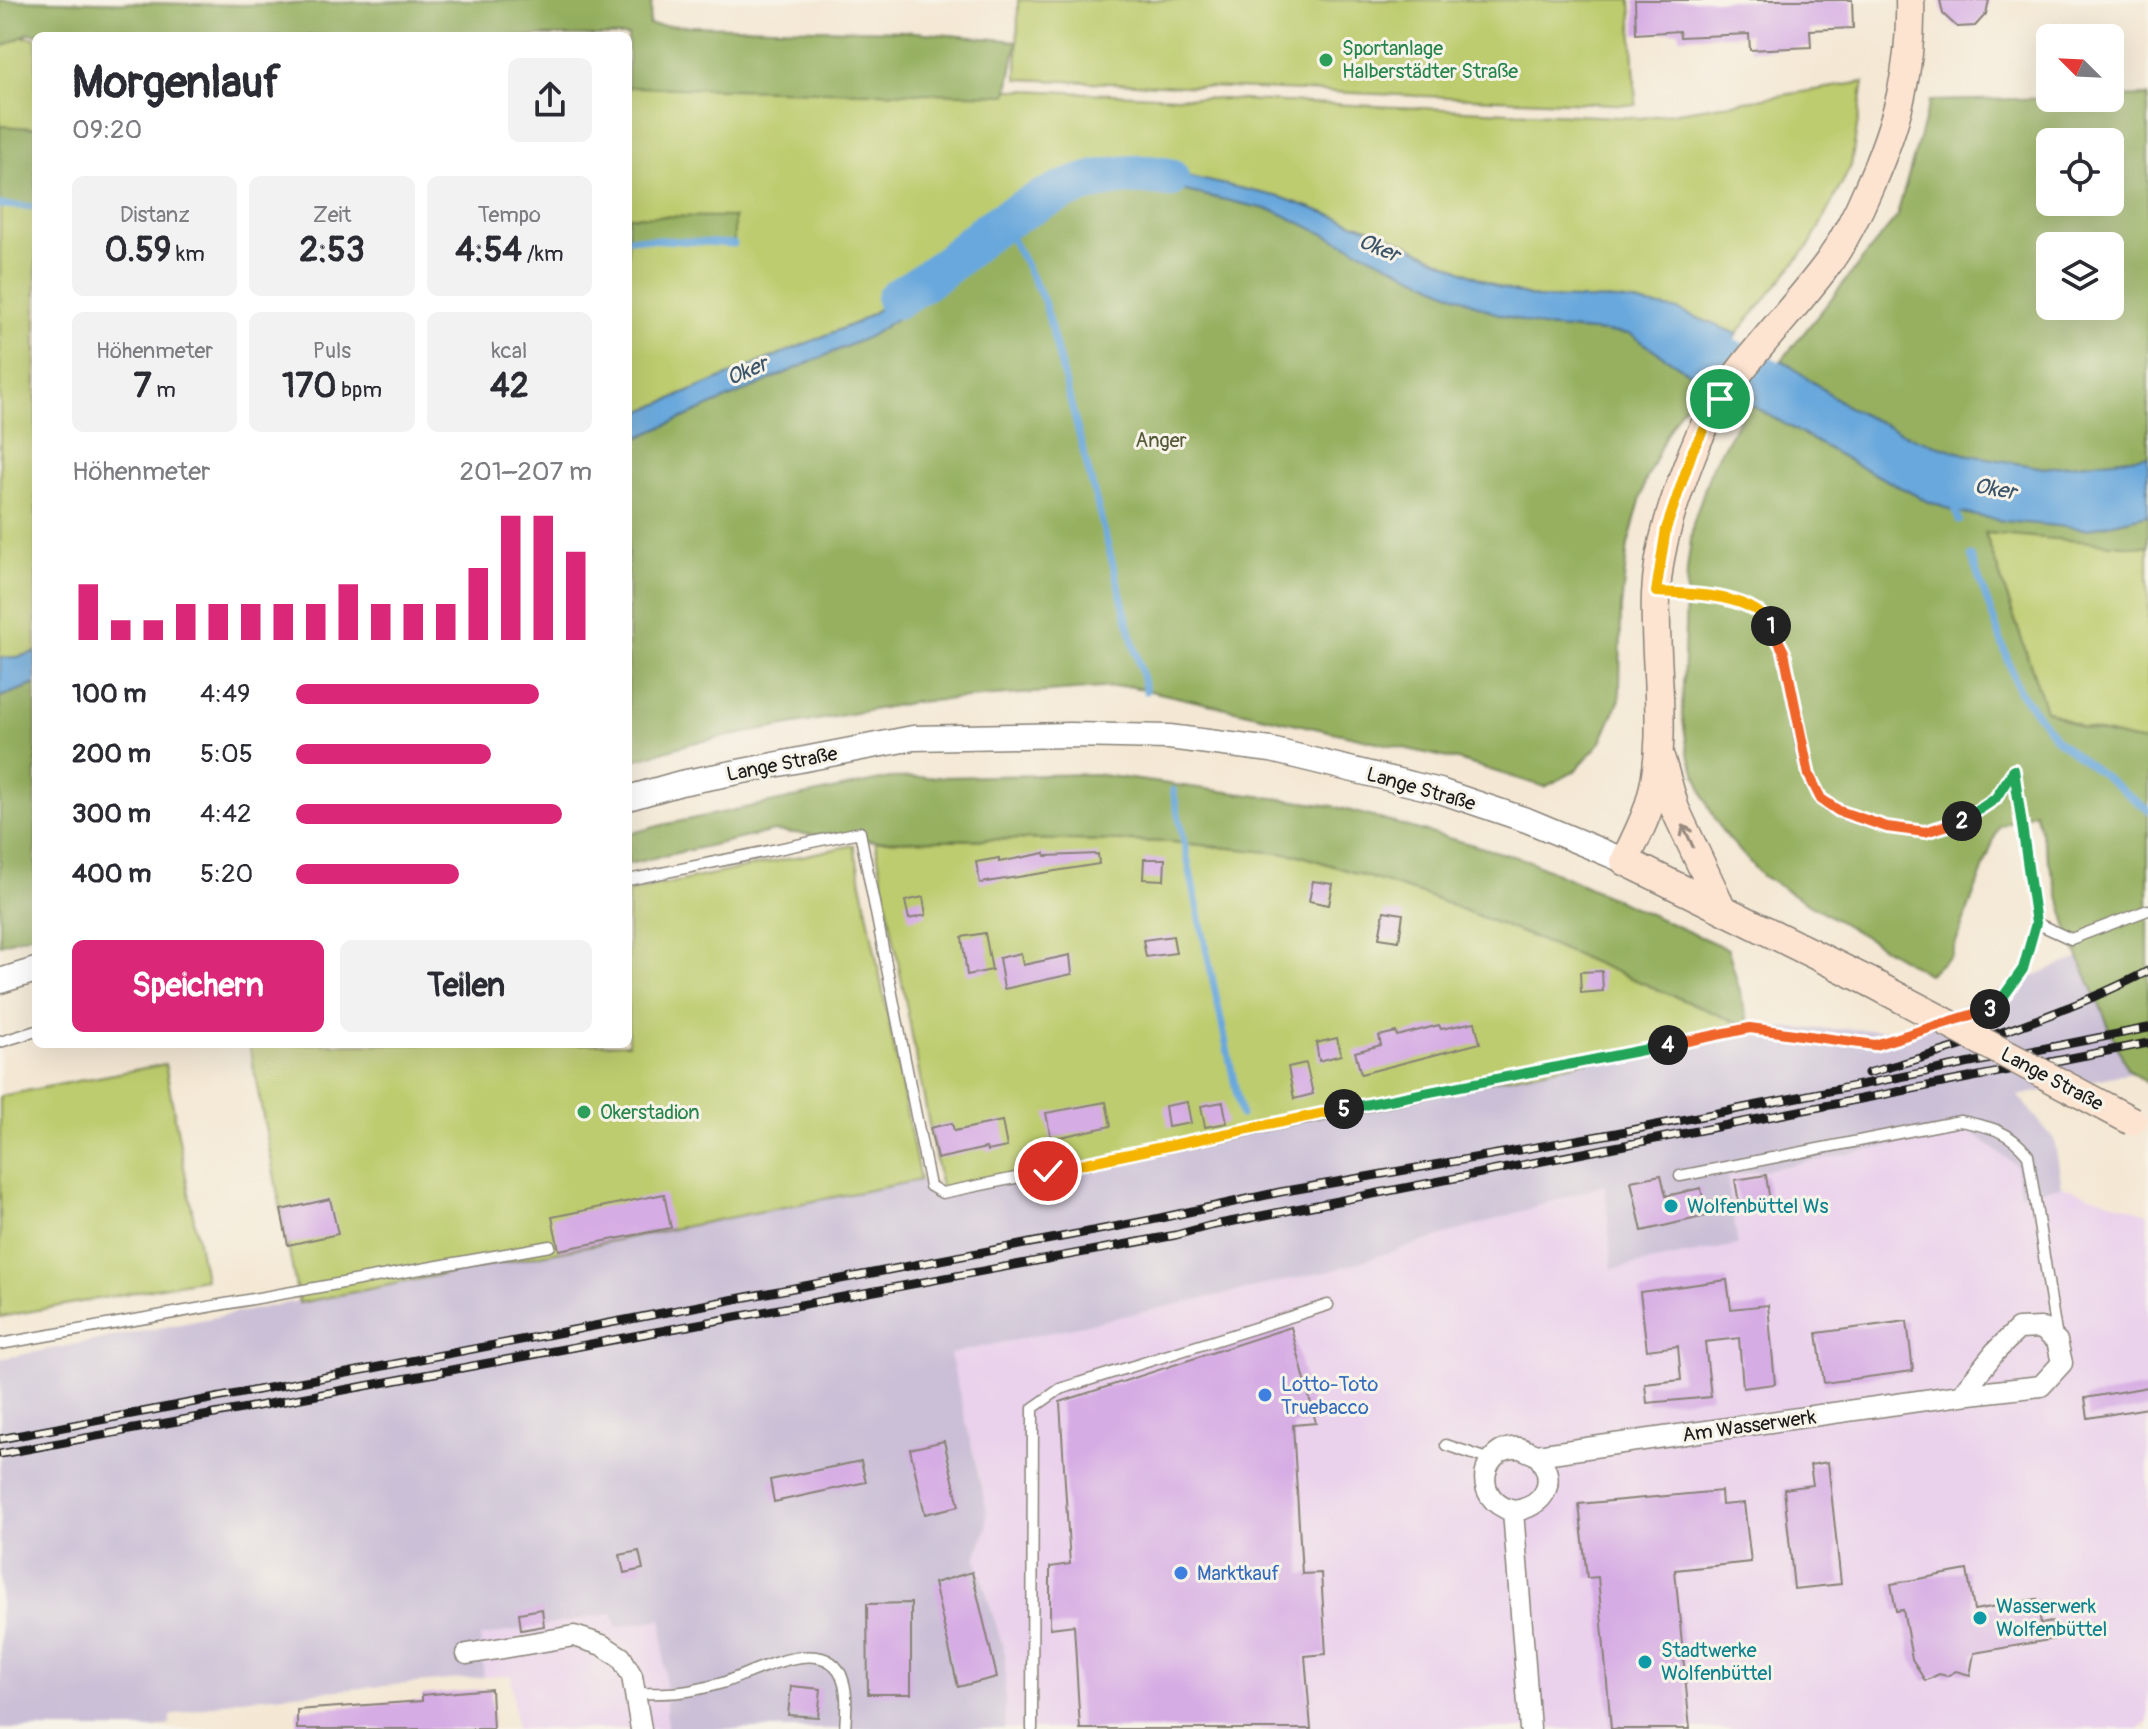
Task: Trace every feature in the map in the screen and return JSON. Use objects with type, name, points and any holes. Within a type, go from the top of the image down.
[{"type":"main road","points":[[1625,861],[1649,805],[1658,751],[1656,592],[1666,529],[1693,450],[1720,399],[1829,261],[1856,217],[1899,111],[1907,74],[1910,0]]},
{"type":"main road","points":[[1658,751],[1675,809],[1721,907]]},
{"type":"main road","name":"Lange Straße","points":[[1625,861],[1870,982],[2140,1126]]},
{"type":"street","name":"Lange Straße","points":[[632,797],[681,783],[913,738],[1169,737],[1271,750],[1440,791],[1529,821],[1625,861]]},
{"type":"street","points":[[0,981],[32,971]]},
{"type":"street","points":[[1961,1395],[2018,1329],[2041,1328],[2057,1341]]},
{"type":"street","name":"Am Wasserwerk","points":[[1491,1460],[1504,1450],[1520,1448],[1537,1455],[2041,1386],[2062,1363],[2057,1341]]},
{"type":"street","points":[[1491,1460],[1484,1480],[1492,1501],[1513,1511],[1526,1510],[1545,1494],[1548,1480],[1544,1464],[1537,1455]]},
{"type":"street","points":[[1513,1511],[1530,1729]]},
{"type":"street","points":[[467,1654],[574,1636],[602,1645],[621,1657],[632,1676],[641,1729]]},
{"type":"lane","points":[[632,879],[860,832],[930,1186],[942,1193],[1750,1028],[1875,1045],[1996,1007],[2023,969],[2036,923],[2014,770],[1995,799],[1960,822],[1925,832],[1887,827],[1839,811],[1821,799],[1809,775],[1784,652],[1769,621],[1749,607],[1712,595],[1656,592]]},
{"type":"lane","points":[[2036,923],[2071,939],[2148,910]]},
{"type":"lane","points":[[0,1042],[32,1032]]},
{"type":"lane","points":[[1680,1176],[1960,1121],[1990,1127],[2014,1138],[2028,1155],[2057,1341]]},
{"type":"lane","points":[[0,1344],[550,1246]]},
{"type":"lane","points":[[1032,1729],[1033,1408],[1060,1389],[1328,1305]]},
{"type":"lane","points":[[1446,1445],[1491,1460]]},
{"type":"lane","points":[[637,1693],[682,1694],[725,1682],[767,1664],[806,1656],[829,1661],[843,1677],[845,1729]]},
{"type":"shaded area","points":[[2148,932],[2148,1069],[2018,1096],[2054,1139],[2062,1186],[2020,1193],[2016,1165],[1969,1131],[1727,1177],[1738,1245],[1612,1269],[1605,1185],[1334,1270],[950,1354],[986,1507],[987,1526],[976,1559],[1005,1654],[1005,1729],[667,1729],[662,1619],[616,1627],[613,1613],[480,1637],[484,1677],[240,1699],[170,1716],[170,1725],[149,1729],[0,1729],[0,1359],[920,1180],[942,1193],[1749,1028],[1905,1030]]},
{"type":"shaded area","points":[[1969,1131],[2016,1165],[2020,1193],[2062,1186],[2148,1213],[2148,1722],[2140,1729],[1005,1729],[1005,1654],[976,1559],[982,1544],[982,1487],[949,1354],[1334,1270],[1605,1185],[1612,1268],[1738,1245],[1727,1177]]},
{"type":"shaded area","points":[[613,1613],[616,1627],[662,1619],[667,1729],[516,1729],[511,1675],[484,1677],[467,1654],[479,1637]]},
{"type":"green space","points":[[0,0],[243,5],[449,0],[652,0],[649,25],[903,31],[1017,41],[1007,95],[632,87],[632,32],[32,32],[0,48]]},
{"type":"green space","name":"Sportanlage Halberstädter Straße","points":[[1018,0],[1631,0],[1636,105],[1017,79]]},
{"type":"green space","points":[[0,35],[32,38],[32,653],[0,658]]},
{"type":"green space","points":[[1864,82],[1851,166],[1811,243],[1737,334],[1678,310],[1620,300],[1536,298],[1498,287],[1382,233],[1280,197],[1121,174],[1009,217],[943,268],[858,322],[632,415],[632,86],[1023,90],[1641,118]]},
{"type":"green space","points":[[2148,96],[2148,456],[2044,468],[1965,454],[1911,437],[1852,410],[1782,360],[1896,218],[1930,101],[2036,99],[2036,112],[2124,112],[2124,97]]},
{"type":"green space","points":[[0,126],[32,128],[32,207],[0,205]]},
{"type":"green space","name":"Anger","points":[[1163,186],[1275,211],[1542,327],[1630,334],[1703,382],[1666,434],[1645,482],[1628,545],[1621,608],[1620,699],[1601,742],[1574,772],[1545,787],[1461,761],[1128,686],[915,702],[692,743],[632,761],[632,440],[870,336],[948,284],[1010,235],[1064,206],[1116,188]]},
{"type":"green space","points":[[632,216],[734,217],[734,244],[632,238]]},
{"type":"green space","points":[[1749,404],[1857,465],[1927,501],[1956,512],[2087,529],[2148,515],[2148,547],[1985,533],[2046,710],[2082,728],[2148,743],[2148,1084],[2127,1068],[2071,939],[2035,812],[1999,826],[1951,956],[1928,974],[1762,876],[1722,831],[1708,806],[1688,753],[1682,714],[1687,570],[1693,524],[1712,466]]},
{"type":"green space","points":[[1985,532],[2148,547],[2148,743],[2082,728],[2046,710]]},
{"type":"green space","points":[[32,685],[32,934],[0,944],[0,697]]},
{"type":"green space","points":[[1094,774],[1333,806],[1527,860],[1728,949],[1750,1028],[1425,895],[1299,855],[1171,842],[1011,839],[875,841],[774,831],[632,863],[632,833],[890,778]]},
{"type":"green space","points":[[1011,839],[1171,842],[1299,855],[1425,895],[1661,988],[1750,1028],[942,1193],[875,841]]},
{"type":"green space","name":"Okerstadion","points":[[854,845],[920,1180],[299,1303],[250,1048],[632,1048],[632,891]]},
{"type":"green space","points":[[165,1064],[205,1279],[0,1317],[0,1096]]},
{"type":"water","points":[[1168,172],[1280,197],[1382,233],[1498,287],[1536,298],[1620,300],[1678,310],[1737,334],[1703,382],[1630,334],[1542,327],[1492,312],[1275,211],[1163,186],[1116,188],[1064,206],[1010,235],[948,284],[870,336],[632,440],[632,415],[858,322],[943,268],[1009,217],[1121,174]]},
{"type":"water","points":[[1782,360],[1852,410],[1911,437],[1965,454],[2044,468],[2148,456],[2148,515],[2087,529],[2004,521],[1956,512],[1927,501],[1750,404]]},
{"type":"water","points":[[32,653],[32,685],[0,697],[0,658]]},
{"type":"building","points":[[1635,0],[1852,0],[1853,28],[1810,30],[1811,47],[1750,50],[1749,34],[1680,37],[1679,31],[1636,34]]},
{"type":"building","points":[[1940,0],[1989,0],[1986,14],[1975,26],[1957,27],[1943,14]]},
{"type":"building","points":[[1045,853],[1046,856],[1098,854],[1099,864],[980,883],[976,862],[999,858],[999,862]]},
{"type":"building","points":[[1144,859],[1165,859],[1164,880],[1143,879]]},
{"type":"building","points":[[1313,881],[1333,884],[1329,905],[1309,901]]},
{"type":"building","points":[[923,897],[926,915],[909,919],[905,901]]},
{"type":"building","points":[[1384,911],[1403,914],[1399,941],[1379,938]]},
{"type":"building","points":[[985,933],[992,970],[967,975],[962,937]]},
{"type":"building","points":[[1173,936],[1176,953],[1146,957],[1143,940]]},
{"type":"building","points":[[1021,953],[1023,965],[1070,955],[1072,974],[1004,989],[999,958]]},
{"type":"building","points":[[1602,971],[1603,991],[1581,993],[1580,972]]},
{"type":"building","points":[[1475,1022],[1480,1043],[1361,1074],[1355,1052],[1381,1045],[1379,1036],[1396,1032],[1397,1036],[1439,1025],[1441,1029]]},
{"type":"building","points":[[1337,1038],[1341,1055],[1319,1061],[1316,1043]]},
{"type":"building","points":[[1306,1063],[1313,1094],[1294,1099],[1288,1067]]},
{"type":"building","points":[[1106,1102],[1111,1126],[1051,1139],[1046,1113]]},
{"type":"building","points":[[1187,1102],[1191,1123],[1168,1127],[1165,1106]]},
{"type":"building","points":[[1223,1102],[1227,1123],[1205,1127],[1201,1106]]},
{"type":"building","points":[[1002,1121],[1007,1147],[987,1151],[986,1148],[937,1159],[930,1128],[952,1123],[954,1131]]},
{"type":"building","name":"Wolfenbüttel Ws","points":[[1661,1175],[1666,1196],[1701,1188],[1706,1216],[1642,1231],[1631,1181]]},
{"type":"building","points":[[1766,1175],[1770,1202],[1740,1209],[1735,1180]]},
{"type":"building","points":[[664,1194],[671,1228],[559,1250],[552,1217]]},
{"type":"building","points":[[330,1199],[338,1234],[288,1245],[281,1210]]},
{"type":"building","points":[[1727,1280],[1731,1309],[1768,1305],[1775,1384],[1743,1388],[1739,1338],[1705,1342],[1711,1397],[1647,1403],[1645,1384],[1681,1380],[1678,1346],[1647,1350],[1640,1292]]},
{"type":"building","points":[[1907,1321],[1913,1371],[1824,1383],[1817,1333]]},
{"type":"building","points":[[1291,1327],[1316,1423],[1293,1425],[1302,1574],[1321,1573],[1326,1654],[1305,1656],[1311,1729],[1080,1729],[1074,1625],[1050,1628],[1050,1567],[1070,1564],[1060,1402]]},
{"type":"building","points":[[2148,1387],[2148,1408],[2088,1418],[2085,1398]]},
{"type":"building","points":[[944,1441],[959,1506],[925,1514],[910,1449]]},
{"type":"building","points":[[861,1461],[866,1482],[774,1502],[770,1480]]},
{"type":"building","points":[[1828,1462],[1841,1584],[1794,1589],[1784,1489],[1813,1485],[1810,1465]]},
{"type":"building","name":"Stadtwerke Wolfenbüttel","points":[[1721,1491],[1722,1505],[1744,1503],[1751,1562],[1675,1570],[1690,1729],[1611,1729],[1598,1577],[1587,1578],[1579,1504]]},
{"type":"building","points":[[639,1551],[643,1569],[624,1573],[620,1555]]},
{"type":"building","name":"Wasserwerk Wolfenbüttel","points":[[1967,1570],[1974,1610],[2037,1599],[2041,1624],[2052,1622],[2055,1639],[1974,1653],[1970,1675],[1956,1671],[1925,1681],[1912,1659],[1903,1610],[1896,1611],[1891,1584]]},
{"type":"building","points":[[972,1572],[997,1677],[958,1687],[934,1583]]},
{"type":"building","points":[[911,1603],[911,1694],[868,1694],[867,1604]]},
{"type":"building","points":[[542,1609],[544,1626],[521,1630],[519,1613]]},
{"type":"building","points":[[791,1686],[821,1689],[818,1717],[788,1715]]},
{"type":"building","points":[[491,1689],[493,1729],[297,1729],[297,1710],[422,1701],[422,1695]]},
{"type":"waterway","name":"Oker","points":[[896,299],[945,266],[992,228],[1039,201],[1081,184],[1125,175],[1169,178]]},
{"type":"waterway","points":[[0,205],[32,207]]},
{"type":"waterway","points":[[999,223],[1010,235],[1044,301],[1146,691]]},
{"type":"waterway","points":[[632,238],[734,244]]},
{"type":"waterway","name":"Oker","points":[[1674,331],[1768,378],[1809,414]]},
{"type":"waterway","points":[[1954,504],[1959,521]]},
{"type":"waterway","points":[[1971,556],[2019,691],[2057,740],[2148,810]]},
{"type":"waterway","points":[[1173,790],[1241,1115]]},
{"type":"railway","points":[[1868,1073],[2011,1029],[2082,1002],[2148,971]]},
{"type":"railway","points":[[0,1439],[1151,1220],[1280,1192],[1616,1133],[2148,1028]]},
{"type":"railway","points":[[0,1454],[1176,1235],[1209,1226],[2148,1043]]},
{"type":"place","name":"Sportanlage Halberstädter Straße","points":[[1326,60]]},
{"type":"place","name":"Okerstadion","points":[[584,1112]]},
{"type":"place","name":"Wolfenbüttel Ws","points":[[1671,1206]]},
{"type":"place","name":"Lotto-Toto Truebacco","points":[[1265,1395]]},
{"type":"place","name":"Marktkauf","points":[[1181,1573]]},
{"type":"place","name":"Wasserwerk Wolfenbüttel","points":[[1980,1618]]},
{"type":"place","name":"Stadtwerke Wolfenbüttel","points":[[1645,1662]]},
{"type":"route","points":[[1048,1171],[1750,1028],[1875,1045],[1996,1007],[2023,969],[2036,923],[2014,770],[1995,799],[1960,822],[1925,832],[1887,827],[1839,811],[1821,799],[1809,775],[1784,652],[1769,621],[1749,607],[1712,595],[1656,592],[1666,529],[1693,450],[1720,399]]}]
